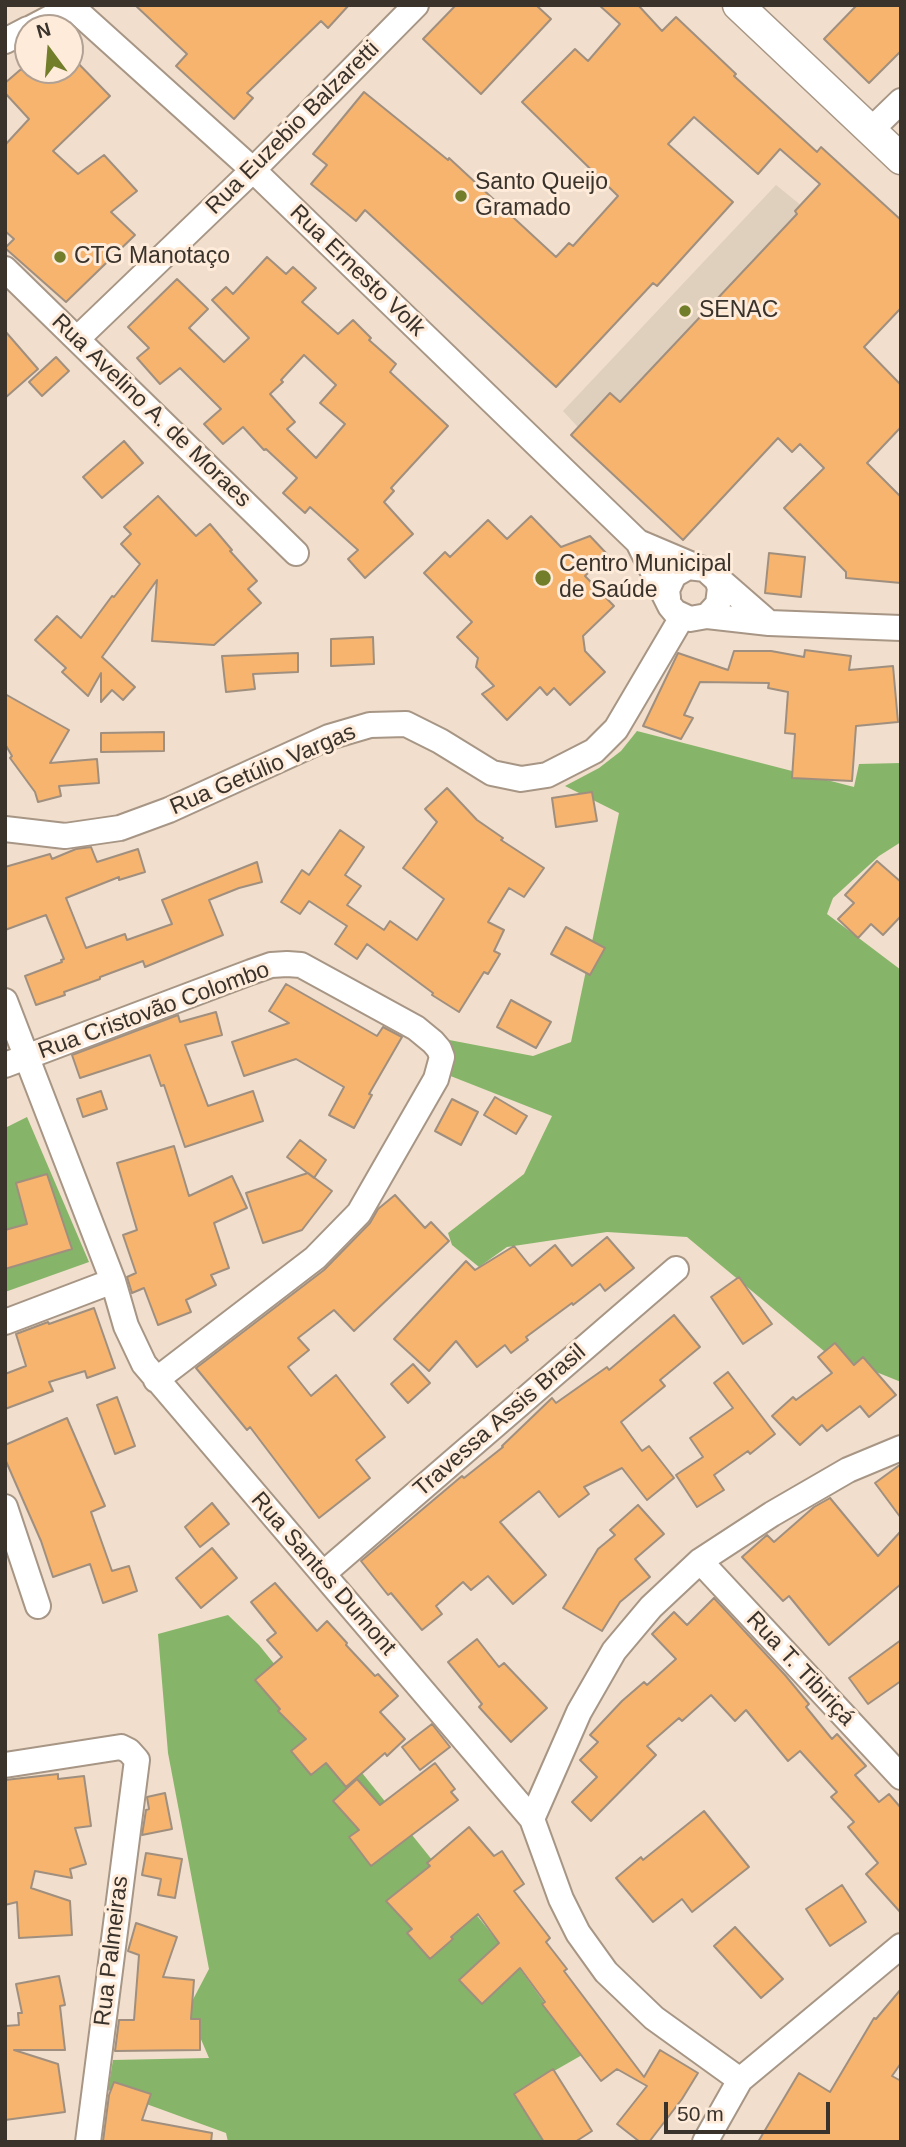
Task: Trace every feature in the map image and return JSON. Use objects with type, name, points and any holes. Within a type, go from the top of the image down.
[{"type":"main road","points":[[738,5],[901,159]]},
{"type":"street","name":"Rua Euzebio Balzaretti","points":[[78,338],[253,170],[416,5]]},
{"type":"street","name":"Rua Ernesto Volk","points":[[70,6],[253,170],[638,542],[685,610]]},
{"type":"street","points":[[871,130],[901,101]]},
{"type":"street","name":"Rua Avelino A. de Moraes","points":[[5,269],[296,553]]},
{"type":"street","name":"Rua Ernesto Volk","points":[[638,542],[704,570],[769,624]]},
{"type":"street","name":"Rua Getúlio Vargas","points":[[688,567],[704,570],[720,588],[720,596],[713,611],[685,610],[667,590],[674,575],[688,567]]},
{"type":"street","points":[[685,610],[769,624],[901,628]]},
{"type":"street","name":"Rua Getúlio Vargas","points":[[5,829],[65,836],[120,828],[169,810],[329,737],[370,725],[406,724],[440,741],[492,774],[522,779],[547,775],[594,751],[616,729],[685,610]]},
{"type":"street","name":"Rua Cristovão Colombo","points":[[16,1061],[251,972],[271,965],[287,964],[301,965],[416,1028],[439,1049],[442,1057],[432,1087],[359,1213],[314,1258],[156,1380]]},
{"type":"street","name":"Rua Santos Dumont","points":[[5,1001],[16,1061],[113,1281],[136,1350],[156,1380],[532,1819],[561,1899],[578,1933],[606,1972],[654,2018],[740,2080]]},
{"type":"street","name":"Travessa Assis Brasil","points":[[324,1573],[676,1269]]},
{"type":"street","points":[[5,1322],[113,1281]]},
{"type":"street","points":[[532,1819],[579,1712],[614,1651],[651,1607],[699,1561],[818,1485],[901,1448]]},
{"type":"street","points":[[5,1507],[38,1606]]},
{"type":"street","name":"Rua T. Tibiriçá","points":[[699,1561],[901,1777]]},
{"type":"street","name":"Rua Palmeiras","points":[[5,1765],[121,1747],[137,1760],[88,2142]]},
{"type":"street","points":[[705,2142],[740,2080],[901,1947]]},
{"type":"shaded area","name":"SENAC","points":[[776,185],[808,211],[591,441],[563,411]]},
{"type":"green space","points":[[637,731],[854,787],[859,764],[901,763],[901,842],[879,856],[833,898],[827,914],[901,970],[901,1382],[824,1351],[687,1237],[607,1232],[507,1247],[479,1267],[452,1245],[448,1233],[524,1174],[552,1116],[448,1075],[444,1039],[533,1056],[571,1042],[619,813],[565,786],[599,768],[621,751]]},
{"type":"green space","points":[[27,1117],[89,1262],[5,1292],[5,1128]]},
{"type":"green space","points":[[228,1615],[259,1645],[520,1969],[582,2055],[514,2094],[544,2142],[228,2142],[226,2133],[108,2090],[113,2060],[209,2058],[188,2009],[209,1969],[168,1753],[158,1634]]},
{"type":"building","points":[[135,5],[349,5],[328,28],[321,21],[247,93],[253,98],[234,119],[176,66],[187,54]]},
{"type":"building","points":[[456,5],[536,5],[551,19],[481,94],[423,39]]},
{"type":"building","points":[[599,5],[638,5],[662,31],[676,17],[736,74],[734,76],[817,152],[821,147],[901,220],[901,308],[864,347],[901,385],[901,427],[867,463],[901,497],[901,583],[846,578],[846,572],[784,508],[824,468],[800,444],[792,452],[778,438],[683,540],[571,435],[610,393],[620,402],[797,214],[795,211],[820,184],[780,149],[758,174],[694,117],[668,144],[733,202],[657,286],[653,283],[556,387],[365,210],[356,221],[311,184],[327,165],[313,154],[364,92],[448,160],[449,158],[556,257],[569,243],[573,246],[618,196],[522,102],[575,49],[588,61],[620,24]]},
{"type":"building","points":[[857,5],[901,5],[901,51],[869,83],[824,39]]},
{"type":"building","points":[[84,69],[110,96],[53,151],[78,174],[104,155],[137,191],[111,212],[135,235],[66,302],[5,248],[14,239],[5,231],[5,145],[29,119],[5,93],[5,83],[14,75],[14,84],[84,84]]},
{"type":"building","points":[[267,257],[286,274],[293,267],[316,288],[302,302],[338,334],[353,320],[371,338],[369,340],[396,364],[390,372],[448,426],[391,488],[394,491],[384,502],[413,534],[365,578],[348,559],[358,550],[310,507],[305,513],[283,493],[297,478],[264,450],[243,427],[223,444],[204,424],[221,409],[180,368],[160,384],[137,358],[149,348],[128,327],[177,279],[208,309],[189,328],[224,362],[249,338],[212,300],[226,287],[233,294]],"holes":[[[304,355],[336,385],[320,403],[345,424],[316,458],[287,429],[295,422],[270,394]]]},
{"type":"building","points":[[5,331],[38,369],[5,398]]},
{"type":"building","points":[[56,357],[69,371],[42,396],[29,382]]},
{"type":"building","points":[[124,441],[143,463],[102,498],[83,477]]},
{"type":"building","points":[[158,496],[196,536],[210,524],[257,581],[248,589],[261,603],[214,645],[152,641],[157,580],[102,657],[135,687],[123,700],[112,690],[101,702],[101,673],[88,696],[62,672],[66,668],[35,640],[57,616],[81,638],[140,564],[121,544],[131,534],[124,527]]},
{"type":"building","points":[[531,516],[561,547],[590,536],[607,554],[585,576],[614,606],[583,636],[585,651],[605,672],[570,705],[554,688],[547,695],[540,687],[507,720],[482,694],[494,686],[476,667],[478,658],[457,637],[472,622],[424,573],[445,552],[450,557],[488,520],[507,539]]},
{"type":"building","points":[[769,553],[805,557],[801,597],[765,593]]},
{"type":"building","points":[[373,637],[374,664],[331,666],[331,639]]},
{"type":"building","points":[[805,650],[851,656],[849,670],[893,666],[898,722],[856,726],[852,781],[792,778],[795,734],[785,733],[788,692],[768,688],[769,683],[700,682],[684,715],[693,718],[681,739],[643,726],[678,653],[728,670],[734,651],[771,651],[804,657]]},
{"type":"building","points":[[298,653],[298,672],[253,674],[255,689],[226,692],[222,656]]},
{"type":"building","points":[[5,694],[69,730],[50,763],[97,759],[99,783],[59,786],[61,796],[38,802],[35,792],[10,758],[12,756],[5,744]]},
{"type":"building","points":[[164,732],[164,751],[101,752],[101,733]]},
{"type":"building","points":[[447,788],[477,820],[503,838],[501,840],[544,868],[524,897],[509,888],[488,922],[504,930],[494,951],[500,954],[488,974],[484,972],[459,1012],[432,995],[433,993],[367,944],[357,959],[335,944],[347,926],[309,901],[300,914],[281,902],[302,870],[309,875],[340,830],[364,847],[345,875],[361,886],[347,905],[384,930],[390,921],[417,940],[444,899],[403,868],[437,822],[425,809]]},
{"type":"building","points":[[592,792],[597,821],[556,827],[552,798]]},
{"type":"building","points":[[91,847],[97,862],[138,849],[145,872],[119,880],[119,877],[66,898],[86,948],[125,934],[127,940],[172,924],[162,900],[257,862],[262,882],[209,900],[223,935],[145,967],[143,961],[100,977],[64,992],[65,995],[36,1005],[25,976],[64,959],[46,915],[5,930],[5,867],[50,854],[52,859],[76,849]]},
{"type":"building","points":[[877,861],[901,882],[901,916],[883,935],[871,924],[858,938],[838,919],[854,903],[845,895]]},
{"type":"building","points":[[566,927],[605,948],[590,975],[551,954]]},
{"type":"building","points":[[286,984],[377,1036],[383,1027],[402,1037],[369,1094],[372,1095],[354,1128],[329,1115],[344,1087],[296,1059],[244,1076],[232,1042],[289,1023],[269,1011]]},
{"type":"building","points":[[511,1000],[551,1022],[536,1048],[497,1027]]},
{"type":"building","points":[[216,1012],[222,1035],[185,1045],[208,1106],[253,1091],[263,1121],[185,1147],[164,1085],[161,1086],[150,1055],[80,1078],[72,1055],[178,1015],[180,1022]]},
{"type":"building","points":[[101,1091],[107,1109],[83,1117],[77,1099]]},
{"type":"building","points":[[495,1097],[527,1116],[516,1134],[484,1115]]},
{"type":"building","points":[[452,1099],[478,1112],[461,1145],[435,1131]]},
{"type":"building","points":[[300,1140],[326,1160],[314,1178],[287,1157]]},
{"type":"building","points":[[174,1146],[189,1196],[232,1176],[247,1208],[214,1223],[229,1268],[211,1275],[216,1285],[186,1300],[191,1312],[158,1325],[144,1288],[132,1293],[127,1277],[136,1273],[123,1235],[137,1230],[117,1163]]},
{"type":"building","points":[[308,1173],[332,1191],[302,1230],[263,1243],[246,1193]]},
{"type":"building","points":[[47,1174],[72,1249],[5,1269],[5,1230],[27,1224],[16,1183]]},
{"type":"building","points":[[395,1195],[425,1228],[431,1222],[449,1241],[354,1331],[334,1310],[298,1338],[309,1350],[288,1367],[311,1396],[336,1375],[385,1437],[356,1460],[370,1478],[319,1518],[250,1427],[247,1430],[196,1368],[324,1270],[370,1223],[378,1209]]},
{"type":"building","points":[[607,1237],[634,1268],[605,1291],[600,1284],[573,1305],[572,1303],[526,1337],[528,1340],[511,1353],[505,1345],[477,1367],[456,1341],[429,1371],[394,1339],[466,1261],[475,1270],[514,1246],[530,1266],[555,1245],[572,1266]]},
{"type":"building","points":[[739,1277],[772,1324],[743,1344],[711,1297]]},
{"type":"building","points":[[94,1308],[115,1368],[87,1378],[85,1371],[49,1382],[53,1391],[5,1409],[5,1374],[26,1366],[16,1334]]},
{"type":"building","points":[[674,1315],[700,1347],[660,1380],[665,1386],[621,1422],[642,1451],[649,1446],[674,1478],[647,1500],[622,1468],[584,1487],[589,1494],[559,1517],[539,1491],[500,1522],[546,1575],[513,1604],[488,1576],[471,1590],[463,1582],[436,1606],[442,1614],[422,1630],[391,1593],[388,1595],[361,1561],[462,1476],[464,1478],[503,1447],[552,1398],[556,1403],[607,1367],[609,1370]]},
{"type":"building","points":[[835,1343],[854,1365],[863,1357],[896,1395],[869,1417],[860,1406],[827,1431],[822,1425],[800,1445],[772,1416],[793,1397],[796,1400],[832,1373],[818,1357]]},
{"type":"building","points":[[413,1364],[430,1383],[408,1403],[391,1384]]},
{"type":"building","points":[[728,1372],[775,1434],[750,1454],[748,1451],[714,1475],[724,1490],[697,1507],[676,1475],[703,1457],[690,1438],[733,1408],[714,1383]]},
{"type":"building","points":[[117,1397],[135,1446],[115,1454],[97,1405]]},
{"type":"building","points":[[67,1418],[105,1506],[91,1512],[112,1571],[129,1566],[137,1591],[103,1603],[90,1564],[53,1577],[41,1541],[5,1459],[5,1445]]},
{"type":"building","points":[[901,1464],[901,1518],[875,1483]]},
{"type":"building","points":[[830,1498],[878,1556],[901,1531],[901,1584],[829,1645],[789,1596],[783,1601],[742,1557],[767,1535],[774,1542],[814,1507]]},
{"type":"building","points":[[212,1503],[229,1524],[200,1547],[185,1527]]},
{"type":"building","points":[[638,1505],[664,1534],[635,1559],[650,1577],[620,1602],[602,1631],[563,1608],[598,1549],[615,1535],[610,1530]]},
{"type":"building","points":[[212,1548],[237,1578],[201,1608],[176,1578]]},
{"type":"building","points":[[275,1583],[317,1631],[327,1621],[375,1676],[378,1674],[398,1696],[380,1712],[405,1739],[346,1787],[326,1763],[311,1775],[291,1751],[306,1739],[278,1711],[280,1709],[255,1680],[282,1657],[267,1640],[276,1633],[251,1602]]},
{"type":"building","points":[[714,1598],[785,1675],[809,1704],[806,1707],[832,1739],[837,1734],[866,1766],[855,1775],[879,1802],[889,1794],[901,1808],[901,1913],[866,1874],[878,1863],[848,1827],[854,1822],[831,1797],[837,1792],[800,1751],[788,1761],[746,1710],[735,1721],[711,1695],[682,1721],[679,1718],[647,1746],[656,1755],[591,1821],[572,1802],[597,1777],[580,1760],[598,1742],[590,1735],[622,1701],[644,1682],[647,1685],[676,1659],[652,1634],[674,1612],[687,1625]]},
{"type":"building","points":[[477,1639],[499,1667],[504,1663],[547,1708],[511,1742],[479,1707],[482,1704],[448,1662]]},
{"type":"building","points":[[901,1640],[901,1681],[868,1704],[849,1678]]},
{"type":"building","points":[[432,1724],[450,1747],[420,1770],[402,1747]]},
{"type":"building","points":[[435,1763],[455,1789],[451,1792],[458,1800],[371,1866],[349,1837],[359,1830],[333,1801],[357,1779],[380,1805]]},
{"type":"building","points":[[58,1774],[58,1779],[84,1776],[91,1826],[75,1828],[86,1864],[70,1869],[72,1878],[35,1871],[31,1888],[70,1901],[72,1935],[19,1938],[17,1902],[5,1905],[5,1780]]},
{"type":"building","points":[[165,1793],[172,1829],[142,1835],[146,1810],[149,1809],[147,1797]]},
{"type":"building","points":[[704,1811],[749,1867],[692,1912],[682,1899],[653,1922],[616,1878]]},
{"type":"building","points":[[469,1827],[494,1856],[502,1851],[524,1884],[514,1891],[550,1938],[546,1942],[567,1969],[564,1971],[644,2077],[660,2050],[698,2073],[649,2142],[640,2142],[617,2124],[647,2086],[617,2069],[601,2081],[542,2004],[545,2002],[520,1968],[482,2004],[459,1980],[499,1943],[478,1914],[430,1959],[407,1933],[412,1929],[386,1901],[430,1866],[427,1863]]},
{"type":"building","points":[[146,1853],[182,1859],[175,1898],[158,1895],[161,1879],[142,1875]]},
{"type":"building","points":[[842,1885],[866,1922],[830,1946],[806,1909]]},
{"type":"building","points":[[136,1923],[177,1937],[163,1977],[194,1980],[191,2019],[200,2019],[200,2050],[115,2051],[119,2020],[134,2020],[139,1955],[128,1951]]},
{"type":"building","points":[[735,1927],[783,1979],[761,1998],[714,1946]]},
{"type":"building","points":[[59,1976],[65,2005],[60,2006],[65,2050],[14,2050],[58,2064],[65,2112],[5,2120],[5,2026],[19,2025],[18,2013],[22,2013],[16,1984]]},
{"type":"building","points":[[901,1989],[901,2063],[892,2076],[901,2081],[901,2142],[758,2142],[799,2073],[830,2092],[874,2018],[876,2019]]},
{"type":"building","points":[[553,2069],[592,2131],[575,2142],[544,2142],[514,2094]]},
{"type":"building","points":[[114,2082],[151,2094],[142,2120],[212,2133],[211,2142],[103,2141],[109,2095]]},
{"type":"place","name":"Santo Queijo Gramado","points":[[461,196]]},
{"type":"place","name":"CTG Manotaço","points":[[60,257]]},
{"type":"place","name":"SENAC","points":[[685,311]]},
{"type":"place","name":"Centro Municipal de Saúde","points":[[543,578]]}]
